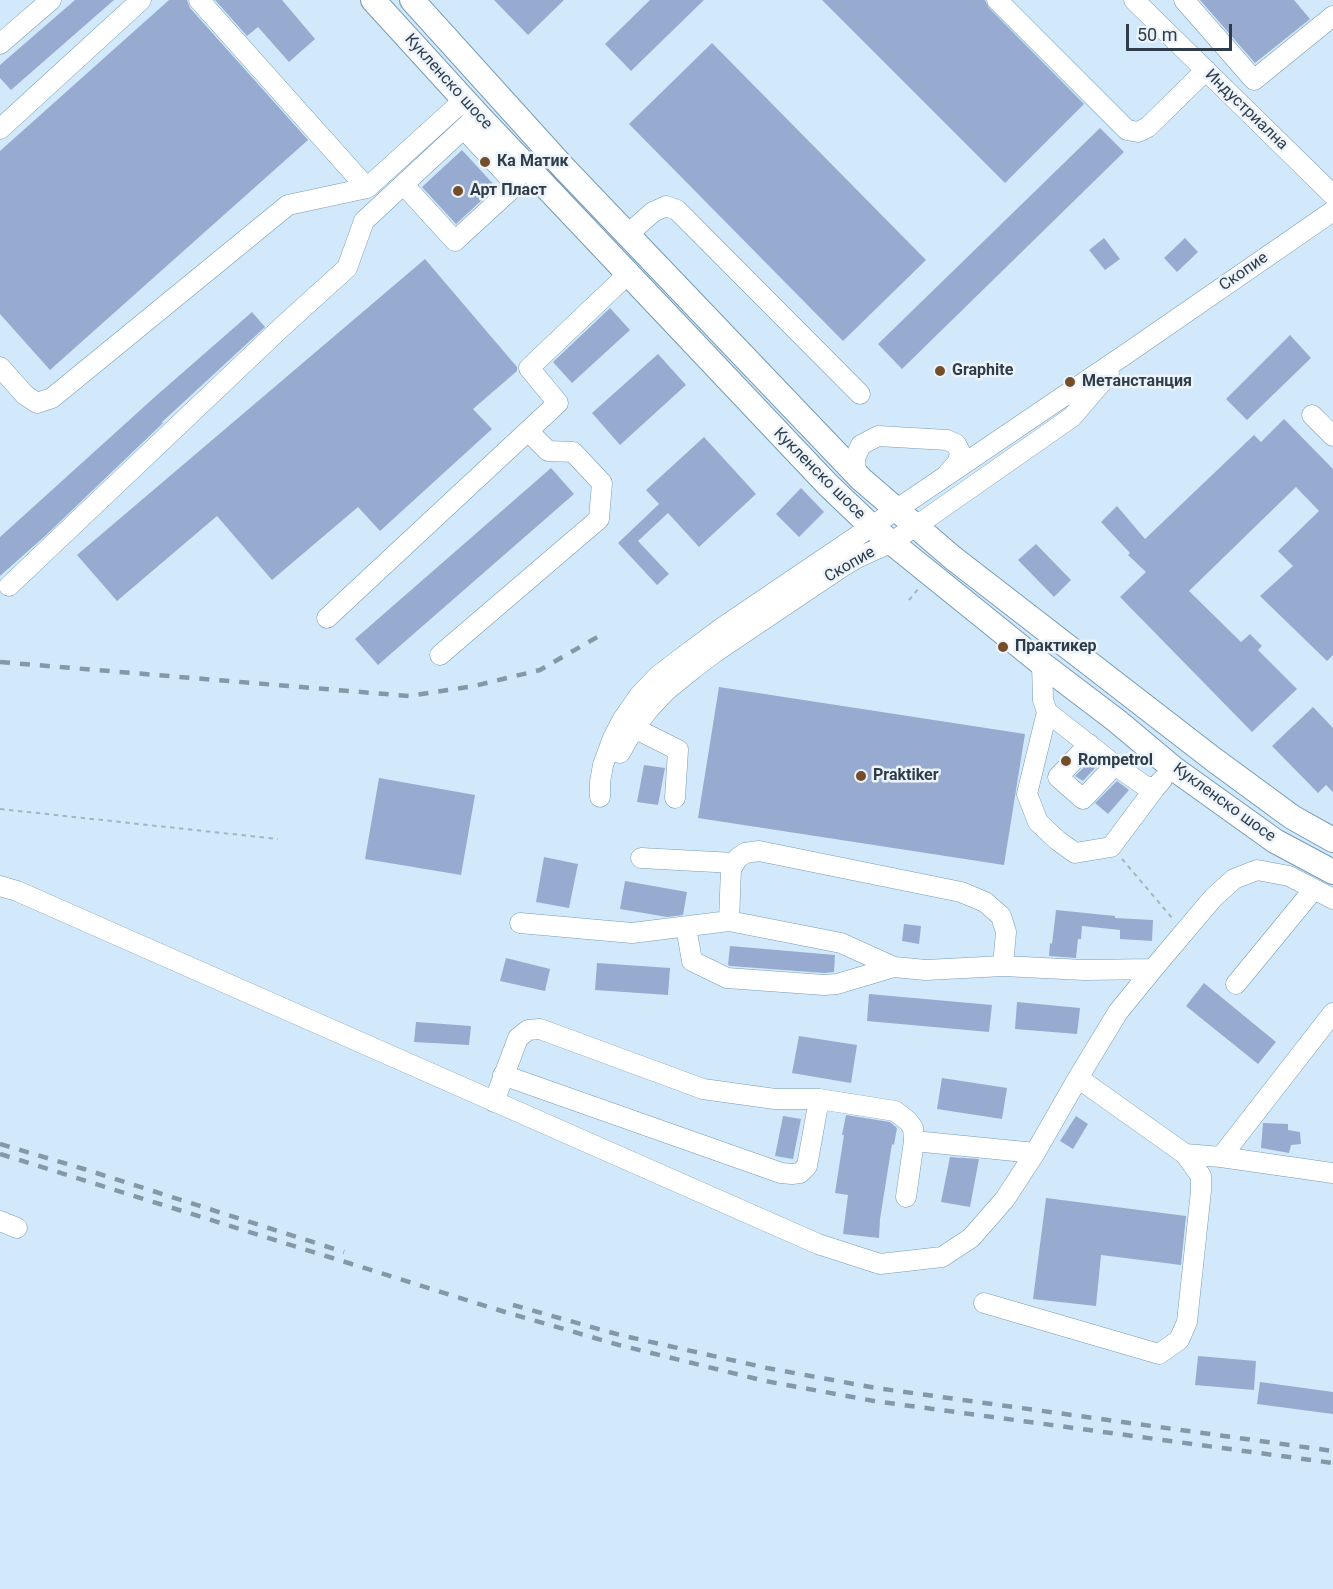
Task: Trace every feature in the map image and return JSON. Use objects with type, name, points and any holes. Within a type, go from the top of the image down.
[{"type":"main road","name":"Кукленско шосе","points":[[373,0],[468,115],[628,274],[828,485],[871,526],[1173,768],[1275,841],[1333,872]]},
{"type":"main road","name":"Кукленско шосе","points":[[412,0],[563,167],[856,474],[963,566],[1213,759],[1292,817],[1333,840]]},
{"type":"street","points":[[0,44],[51,0]]},
{"type":"street","points":[[0,129],[141,0]]},
{"type":"street","points":[[200,0],[367,188]]},
{"type":"street","points":[[997,0],[1127,130],[1138,132],[1148,128],[1206,70]]},
{"type":"street","name":"Индустриална","points":[[1134,0],[1333,195]]},
{"type":"street","points":[[1184,0],[1254,80],[1288,58],[1333,16]]},
{"type":"street","points":[[0,367],[25,395],[38,403],[52,398],[288,205],[367,188],[468,115]]},
{"type":"street","points":[[9,586],[347,268],[364,221],[404,185],[468,115]]},
{"type":"street","points":[[404,185],[455,241],[516,185],[468,115]]},
{"type":"street","points":[[628,234],[653,212],[666,206],[678,210],[860,394]]},
{"type":"street","name":"Скопие","points":[[600,797],[620,753],[629,724],[714,653],[727,634],[846,542],[941,480],[1333,211]]},
{"type":"street","points":[[327,618],[558,403],[529,368],[628,274]]},
{"type":"street","name":"Скопие","points":[[727,634],[857,558],[890,543],[1072,417],[1126,354]]},
{"type":"street","points":[[1312,415],[1333,436]]},
{"type":"street","points":[[440,655],[599,519],[602,483],[573,452],[548,451],[528,431]]},
{"type":"street","points":[[856,474],[855,458],[861,445],[878,436],[947,440],[956,444],[960,452],[958,462],[941,480]]},
{"type":"street","points":[[1042,664],[1043,700],[1047,712],[1078,756],[1103,778],[1155,788]]},
{"type":"street","points":[[1047,712],[1027,794],[1038,822],[1075,853],[1112,847],[1155,788],[1173,768]]},
{"type":"street","points":[[629,724],[678,750],[675,798]]},
{"type":"street","points":[[1078,756],[1103,778]]},
{"type":"street","points":[[729,921],[731,868],[745,853],[759,851],[962,892],[985,902],[1000,916],[1006,932],[1004,966]]},
{"type":"street","points":[[641,858],[734,863]]},
{"type":"street","points":[[0,886],[17,891],[818,1244],[880,1264],[942,1257],[971,1238],[1005,1199],[1035,1153],[1118,1012],[1213,898],[1234,879],[1257,870],[1289,876],[1333,899]]},
{"type":"street","points":[[1236,984],[1314,889]]},
{"type":"street","points":[[520,923],[632,933],[729,921],[842,944],[894,967],[926,970],[1004,966],[1084,970],[1153,969]]},
{"type":"street","points":[[686,927],[692,962],[727,978],[824,985],[837,984],[894,967]]},
{"type":"street","points":[[1221,1157],[1333,1013]]},
{"type":"street","points":[[494,1102],[518,1038],[528,1029],[540,1029],[703,1089],[775,1099],[819,1098],[895,1111],[908,1120],[914,1128],[906,1197]]},
{"type":"street","points":[[503,1075],[781,1173],[792,1174],[800,1173],[807,1166],[819,1098]]},
{"type":"street","points":[[984,1303],[1159,1354],[1179,1340],[1187,1322],[1201,1176],[1185,1154],[1078,1078]]},
{"type":"street","points":[[914,1141],[1035,1153]]},
{"type":"street","points":[[1185,1154],[1333,1173]]},
{"type":"path","points":[[909,600],[920,586]]},
{"type":"path","points":[[0,809],[278,839]]},
{"type":"path","points":[[1112,847],[1184,933]]},
{"type":"building","points":[[75,0],[114,0],[11,90],[0,78],[0,65]]},
{"type":"building","points":[[169,0],[187,0],[190,8],[308,140],[50,370],[0,314],[0,151]]},
{"type":"building","points":[[215,0],[282,0],[315,39],[289,62],[258,27],[247,36]]},
{"type":"building","points":[[494,0],[564,0],[528,35]]},
{"type":"building","points":[[650,0],[704,0],[631,71],[605,44]]},
{"type":"building","points":[[822,0],[985,0],[989,8],[1084,104],[1005,183]]},
{"type":"building","points":[[1200,0],[1294,0],[1310,19],[1255,63]]},
{"type":"building","points":[[712,43],[926,260],[843,341],[629,124]]},
{"type":"building","points":[[1100,128],[1124,152],[902,369],[878,344]]},
{"type":"building","name":"Арт Пласт","points":[[462,150],[496,187],[456,224],[422,187]]},
{"type":"building","points":[[1104,238],[1120,259],[1105,270],[1089,250]]},
{"type":"building","points":[[1185,238],[1198,252],[1177,272],[1164,258]]},
{"type":"building","points":[[425,259],[517,367],[517,371],[473,409],[492,429],[380,531],[358,507],[272,580],[217,516],[117,601],[77,555]]},
{"type":"building","points":[[610,308],[630,330],[572,383],[553,362]]},
{"type":"building","points":[[252,312],[265,327],[0,576],[0,537]]},
{"type":"building","points":[[1290,335],[1311,358],[1247,420],[1226,399]]},
{"type":"building","points":[[658,354],[686,385],[620,445],[592,413]]},
{"type":"building","points":[[1284,419],[1333,469],[1333,655],[1327,661],[1260,596],[1293,566],[1278,551],[1319,511],[1296,487],[1189,591],[1241,642],[1250,634],[1262,646],[1258,650],[1297,689],[1252,732],[1120,597],[1146,572],[1128,555],[1130,553],[1101,522],[1117,506],[1145,539],[1254,435],[1261,442]]},
{"type":"building","points":[[704,437],[756,494],[699,547],[668,513],[638,541],[669,574],[657,585],[618,543],[659,504],[646,490]]},
{"type":"building","points":[[551,468],[574,494],[378,665],[355,639]]},
{"type":"building","points":[[801,488],[824,512],[799,537],[776,514]]},
{"type":"building","points":[[1036,544],[1071,580],[1054,597],[1018,560]]},
{"type":"building","name":"Praktiker","points":[[719,687],[1025,734],[1004,865],[698,818]]},
{"type":"building","points":[[1313,707],[1333,728],[1333,792],[1326,785],[1318,793],[1272,746]]},
{"type":"building","points":[[1090,761],[1095,768],[1083,781],[1075,776]]},
{"type":"building","points":[[644,765],[665,768],[658,805],[637,802]]},
{"type":"building","points":[[379,778],[475,795],[461,875],[365,859]]},
{"type":"building","points":[[1117,781],[1129,790],[1108,814],[1095,803]]},
{"type":"building","points":[[544,857],[578,864],[569,908],[536,902]]},
{"type":"building","points":[[625,881],[687,892],[683,915],[667,917],[620,909]]},
{"type":"building","points":[[1056,910],[1115,916],[1115,918],[1153,920],[1152,941],[1120,939],[1120,930],[1082,926],[1076,958],[1049,956]]},
{"type":"building","points":[[904,924],[921,926],[919,944],[902,941]]},
{"type":"building","points":[[730,946],[835,955],[834,972],[730,966],[728,965]]},
{"type":"building","points":[[506,958],[550,969],[545,991],[500,981]]},
{"type":"building","points":[[597,963],[670,968],[668,995],[595,990]]},
{"type":"building","points":[[1204,983],[1276,1042],[1258,1064],[1186,1006]]},
{"type":"building","points":[[869,994],[992,1005],[989,1032],[867,1021]]},
{"type":"building","points":[[1017,1002],[1080,1008],[1077,1034],[1015,1029]]},
{"type":"building","points":[[416,1022],[471,1026],[469,1045],[414,1042]]},
{"type":"building","points":[[799,1036],[857,1045],[851,1083],[792,1073]]},
{"type":"building","points":[[942,1078],[1007,1088],[1002,1119],[937,1109]]},
{"type":"building","points":[[846,1115],[890,1122],[897,1128],[894,1145],[892,1144],[879,1238],[843,1234],[848,1195],[835,1193]]},
{"type":"building","points":[[783,1116],[801,1119],[793,1159],[775,1156]]},
{"type":"building","points":[[1076,1116],[1088,1124],[1073,1149],[1060,1141]]},
{"type":"building","points":[[1263,1123],[1288,1124],[1288,1130],[1300,1132],[1301,1144],[1291,1145],[1289,1153],[1261,1148]]},
{"type":"building","points":[[950,1157],[979,1159],[970,1207],[941,1202]]},
{"type":"building","points":[[1046,1198],[1186,1216],[1181,1265],[1101,1255],[1096,1306],[1033,1299]]},
{"type":"building","points":[[1198,1356],[1256,1361],[1254,1390],[1195,1385]]},
{"type":"building","points":[[1260,1382],[1333,1392],[1333,1414],[1257,1404]]},
{"type":"railway","points":[[0,662],[409,696],[474,686],[540,670],[599,636]]},
{"type":"railway","points":[[0,1144],[344,1252]]},
{"type":"railway","points":[[0,1154],[505,1312],[619,1345],[765,1381],[874,1401],[1333,1463]]},
{"type":"railway","points":[[513,1305],[620,1335],[767,1368],[876,1388],[1333,1451]]},
{"type":"place","name":"Ка Матик","points":[[485,162]]},
{"type":"place","name":"Арт Пласт","points":[[458,191]]},
{"type":"place","name":"Graphite","points":[[940,371]]},
{"type":"place","name":"Метанстанция","points":[[1070,382]]},
{"type":"place","name":"Практикер","points":[[1003,647]]},
{"type":"place","name":"Rompetrol","points":[[1066,761]]},
{"type":"place","name":"Praktiker","points":[[861,776]]}]
